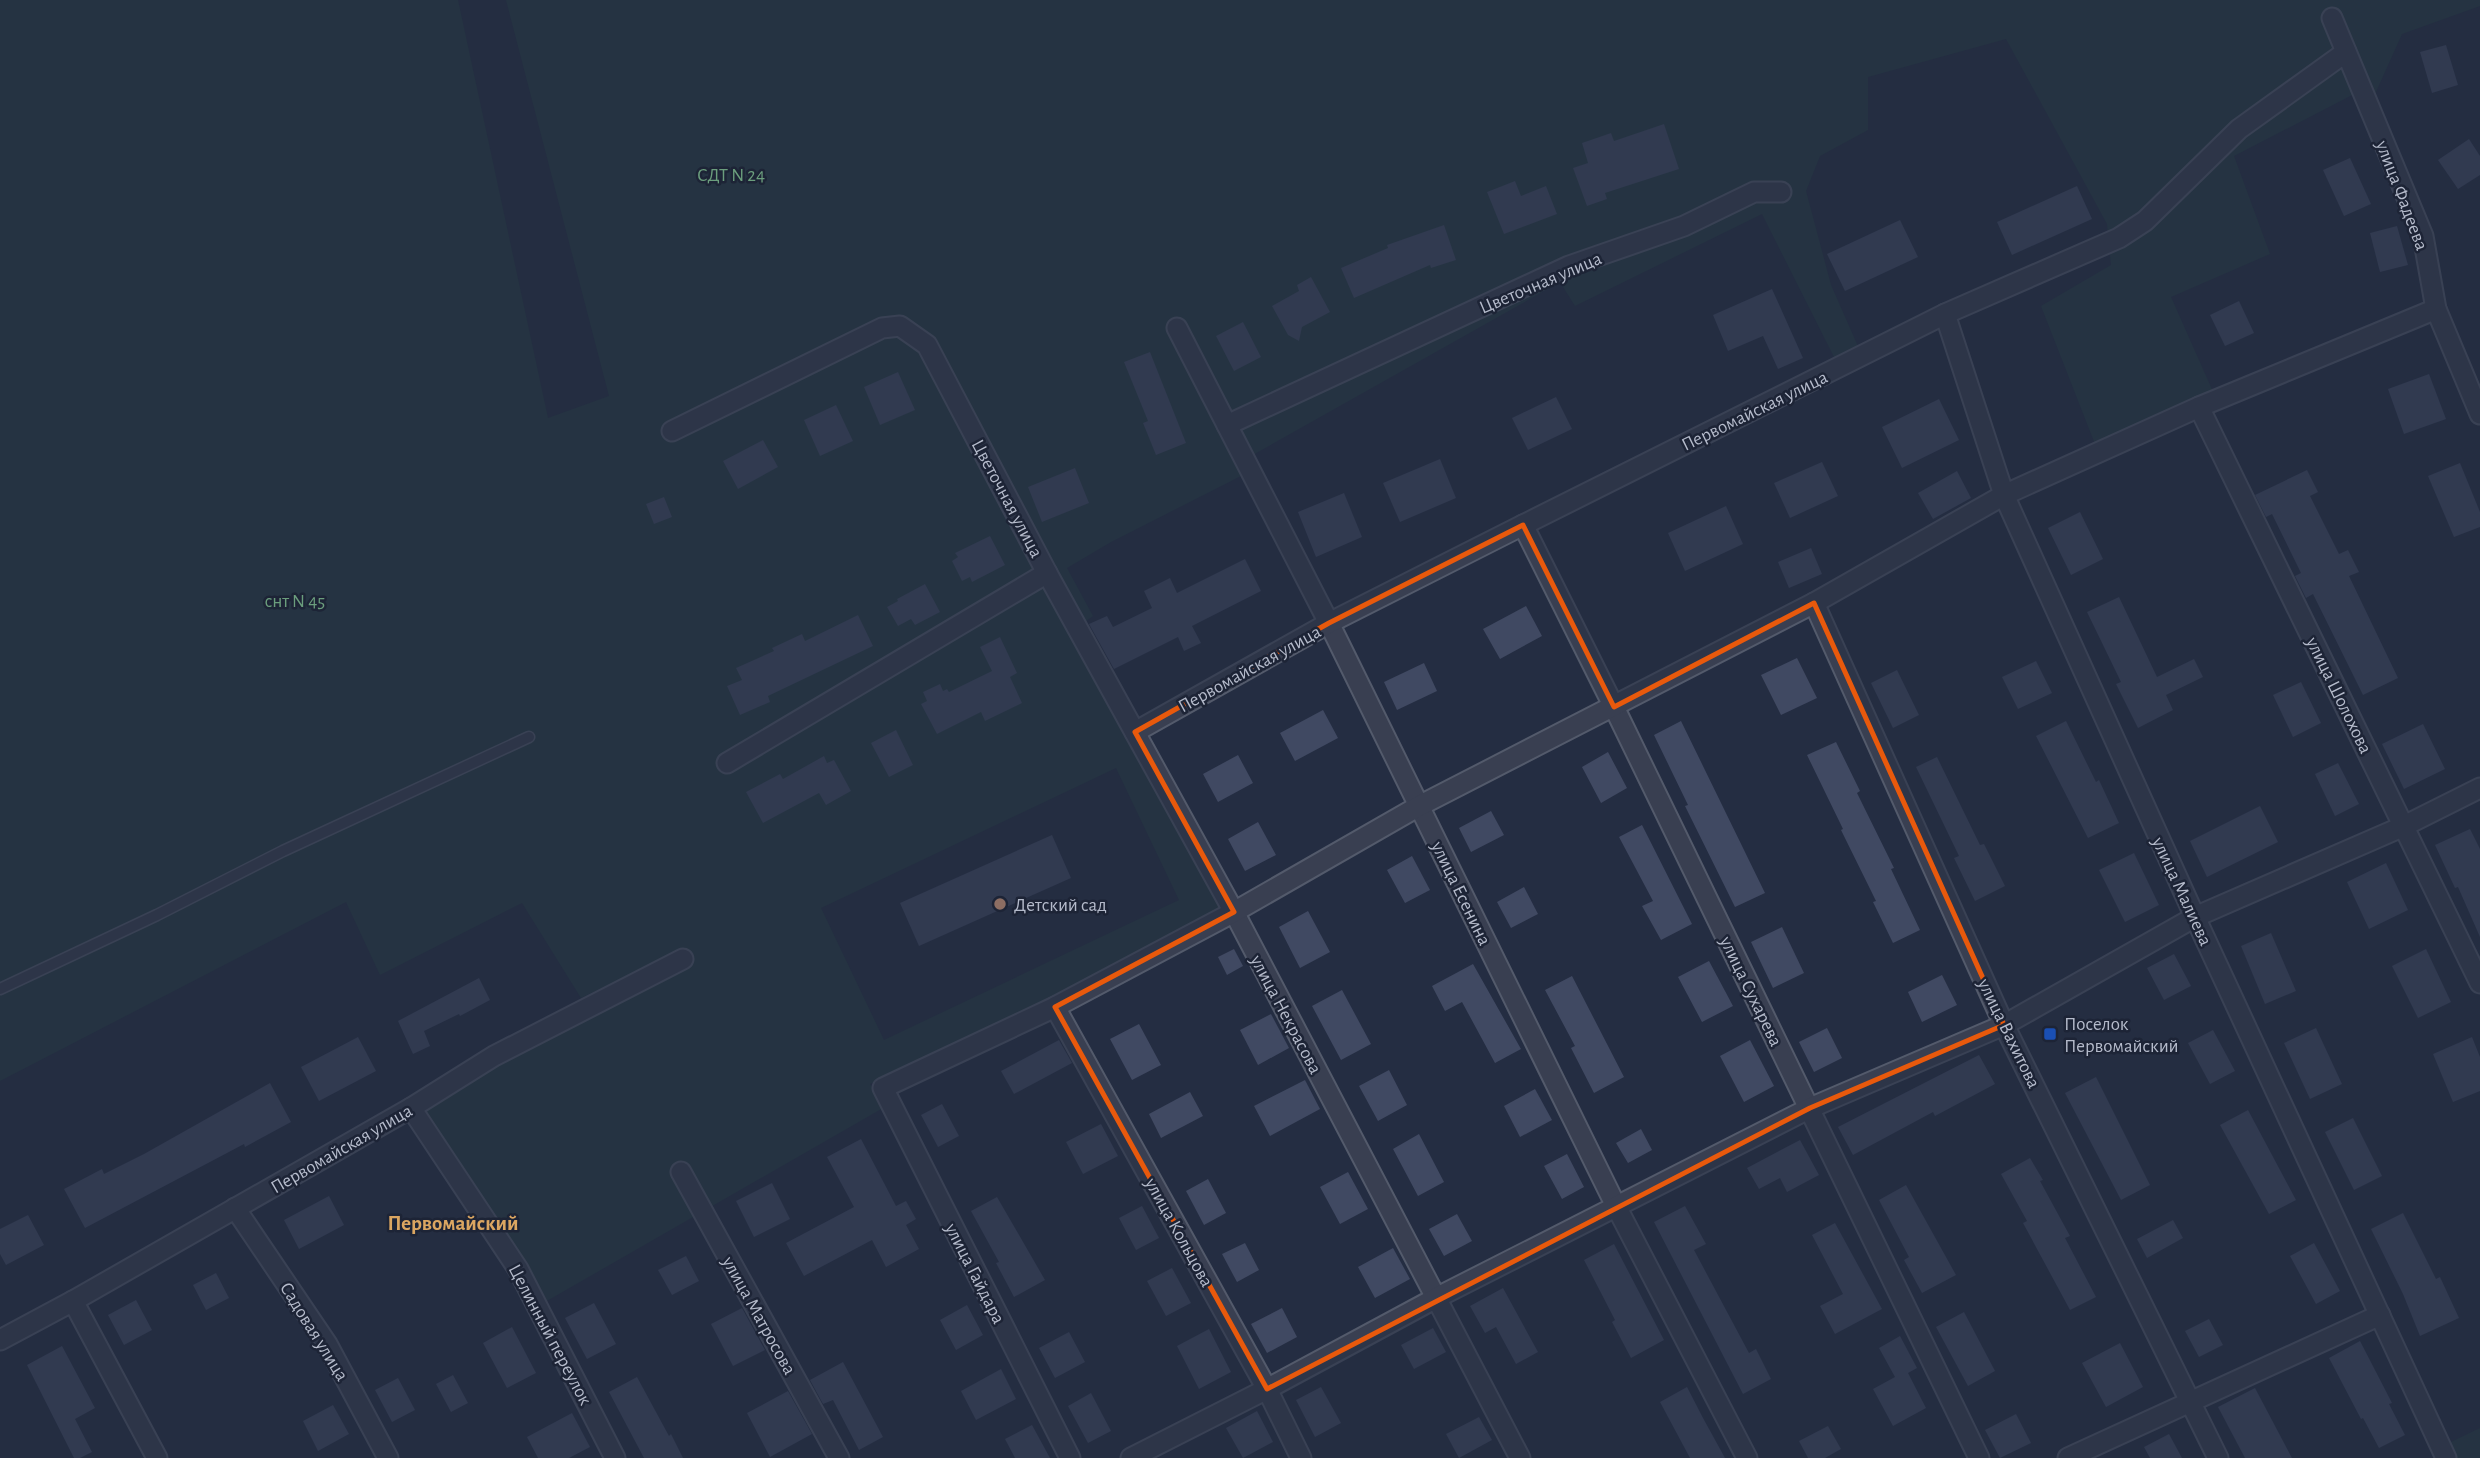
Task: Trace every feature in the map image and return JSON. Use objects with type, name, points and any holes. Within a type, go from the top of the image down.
[{"type":"street","name":"улица Фадеева","points":[[2332,18],[2423,236],[2436,309],[2480,414]]},
{"type":"street","name":"Первомайская улица","points":[[1135,732],[1329,623],[1523,525],[1945,314],[2119,238],[2145,221],[2239,129],[2346,52]]},
{"type":"street","name":"Цветочная улица","points":[[1227,425],[1569,266],[1684,226],[1754,192],[1781,192]]},
{"type":"street","points":[[1055,1007],[1234,912],[1419,806],[1814,603],[2004,495],[2199,407],[2436,309]]},
{"type":"street","name":"улица Малиева","points":[[1945,314],[2004,495],[2195,917],[2446,1458]]},
{"type":"street","name":"Цветочная улица","points":[[672,431],[882,328],[900,326],[927,345],[1047,573],[727,763]]},
{"type":"street","name":"улица Есенина","points":[[1177,328],[1329,623],[1616,1206],[1747,1458]]},
{"type":"street","name":"улица Шолохова","points":[[2199,407],[2480,983]]},
{"type":"street","name":"улица Сухарева","points":[[1523,525],[1979,1458]]},
{"type":"street","name":"улица Некрасова","points":[[1047,573],[1234,912],[1520,1458]]},
{"type":"street","name":"улица Вахитова","points":[[1814,603],[2004,1025],[2218,1458]]},
{"type":"street","points":[[1131,1458],[1436,1298],[1810,1108],[2004,1025],[2195,917],[2404,826],[2480,788]]},
{"type":"street","name":"Первомайская улица","points":[[0,1340],[411,1108],[494,1056],[683,959]]},
{"type":"street","name":"улица Гайдара","points":[[1055,1007],[883,1088],[1070,1458]]},
{"type":"street","name":"улица Кольцова","points":[[1055,1007],[1267,1389],[1301,1458]]},
{"type":"street","name":"Целинный переулок","points":[[411,1108],[518,1269],[615,1458]]},
{"type":"street","name":"улица Матросова","points":[[681,1172],[839,1458]]},
{"type":"street","name":"Садовая улица","points":[[235,1208],[327,1344],[388,1458]]},
{"type":"street","points":[[73,1301],[157,1458]]},
{"type":"street","points":[[2068,1458],[2379,1315]]},
{"type":"lane","points":[[0,989],[157,915],[283,851],[529,737]]},
{"type":"highlighted area","points":[[1523,525],[1614,707],[1814,603],[2004,1025],[1810,1108],[1267,1389],[1055,1007],[1234,912],[1135,732],[1329,623]]},
{"type":"green space","points":[[0,0],[458,0],[548,418],[609,396],[506,0],[2480,0],[2480,6],[2402,34],[2375,94],[2356,93],[2234,156],[2270,254],[2171,297],[2214,394],[2095,444],[2041,306],[2111,265],[2107,224],[2006,39],[1868,77],[1868,130],[1820,156],[1806,191],[1831,285],[1860,351],[1836,361],[1762,214],[1575,306],[1560,282],[1251,456],[1241,476],[1111,542],[1067,568],[1093,616],[1082,624],[1232,906],[1052,1000],[870,1084],[883,1108],[545,1302],[419,1110],[682,951],[581,998],[522,903],[380,975],[346,902],[0,1081]],"holes":[[[1116,768],[1179,900],[884,1040],[821,908]]]},
{"type":"green space","points":[[2480,1428],[2480,1458],[2452,1458],[2447,1444]]},
{"type":"building","points":[[2446,45],[2458,85],[2432,93],[2420,52]]},
{"type":"building","points":[[1664,124],[1679,169],[1605,193],[1607,199],[1587,206],[1573,168],[1588,163],[1582,143],[1611,133],[1614,141]]},
{"type":"building","points":[[2469,139],[2480,156],[2480,175],[2458,189],[2438,160]]},
{"type":"building","points":[[2350,158],[2371,204],[2344,216],[2323,170]]},
{"type":"building","points":[[1515,181],[1521,196],[1546,186],[1557,214],[1504,234],[1487,192]]},
{"type":"building","points":[[2077,186],[2092,219],[2012,255],[1997,222]]},
{"type":"building","points":[[1900,220],[1918,257],[1845,291],[1827,254]]},
{"type":"building","points":[[1444,225],[1456,260],[1431,268],[1430,265],[1354,298],[1341,268],[1388,248],[1387,245]]},
{"type":"building","points":[[2397,226],[2408,265],[2380,272],[2370,233]]},
{"type":"building","points":[[1311,277],[1330,312],[1302,327],[1299,341],[1288,335],[1272,306],[1299,291],[1297,285]]},
{"type":"building","points":[[1772,289],[1803,358],[1778,369],[1763,336],[1728,351],[1713,315]]},
{"type":"building","points":[[2239,301],[2254,333],[2225,346],[2210,315]]},
{"type":"building","points":[[1243,322],[1261,357],[1234,371],[1216,336]]},
{"type":"building","points":[[1150,352],[1186,443],[1156,455],[1143,423],[1148,421],[1124,362]]},
{"type":"building","points":[[898,372],[915,410],[880,425],[864,387]]},
{"type":"building","points":[[2429,374],[2446,419],[2404,434],[2388,389]]},
{"type":"building","points":[[1556,397],[1572,429],[1528,450],[1512,418]]},
{"type":"building","points":[[1939,399],[1959,440],[1902,468],[1882,427]]},
{"type":"building","points":[[836,405],[853,441],[820,456],[804,420]]},
{"type":"building","points":[[763,440],[778,467],[738,489],[723,461]]},
{"type":"building","points":[[1440,459],[1456,498],[1400,522],[1383,483]]},
{"type":"building","points":[[1822,462],[1838,496],[1790,518],[1774,483]]},
{"type":"building","points":[[2460,463],[2480,512],[2480,527],[2454,537],[2428,476]]},
{"type":"building","points":[[1075,468],[1089,503],[1042,522],[1028,487]]},
{"type":"building","points":[[2307,470],[2318,492],[2310,496],[2339,554],[2348,550],[2359,572],[2349,576],[2398,678],[2363,695],[2313,594],[2306,598],[2295,576],[2301,573],[2272,514],[2266,517],[2255,495]]},
{"type":"building","points":[[1957,471],[1971,498],[1933,519],[1918,493]]},
{"type":"building","points":[[1344,493],[1362,537],[1316,557],[1298,512]]},
{"type":"building","points":[[664,497],[672,517],[654,524],[646,504]]},
{"type":"building","points":[[1726,506],[1743,544],[1685,571],[1668,533]]},
{"type":"building","points":[[2080,512],[2103,559],[2071,575],[2048,528]]},
{"type":"building","points":[[990,536],[1005,565],[972,582],[970,577],[962,581],[952,561],[958,557],[955,553]]},
{"type":"building","points":[[1811,548],[1822,574],[1789,588],[1778,562]]},
{"type":"building","points":[[1245,559],[1261,591],[1192,626],[1201,643],[1184,651],[1178,637],[1114,669],[1089,624],[1107,616],[1113,627],[1152,608],[1144,591],[1170,578],[1177,593]]},
{"type":"building","points":[[925,584],[940,612],[915,625],[911,619],[898,626],[887,607]]},
{"type":"building","points":[[2119,597],[2157,677],[2194,659],[2203,677],[2166,695],[2173,710],[2138,728],[2116,684],[2121,682],[2087,612]]},
{"type":"building","points":[[1526,606],[1542,636],[1500,659],[1483,629]]},
{"type":"building","points":[[858,615],[873,646],[768,696],[770,702],[740,715],[727,686],[742,680],[736,668],[774,651],[772,648],[802,634],[805,641]]},
{"type":"building","points":[[1000,637],[1017,673],[1010,677],[1022,703],[985,721],[981,712],[937,734],[921,704],[927,701],[923,692],[940,684],[943,691],[947,689],[949,692],[992,671],[980,647]]},
{"type":"building","points":[[1797,658],[1817,698],[1781,715],[1761,675]]},
{"type":"building","points":[[2036,661],[2052,693],[2018,709],[2002,677]]},
{"type":"building","points":[[1424,663],[1437,691],[1397,710],[1384,682]]},
{"type":"building","points":[[1897,670],[1919,715],[1893,728],[1871,683]]},
{"type":"building","points":[[2301,682],[2321,723],[2293,737],[2273,695]]},
{"type":"building","points":[[1323,710],[1338,738],[1295,761],[1280,733]]},
{"type":"building","points":[[1681,721],[1765,893],[1735,907],[1685,806],[1688,805],[1654,735]]},
{"type":"building","points":[[2066,721],[2119,823],[2088,838],[2036,736]]},
{"type":"building","points":[[2423,724],[2445,769],[2404,789],[2382,744]]},
{"type":"building","points":[[896,730],[913,765],[889,777],[871,743]]},
{"type":"building","points":[[1836,742],[1920,930],[1893,943],[1807,755]]},
{"type":"building","points":[[1608,752],[1627,788],[1601,803],[1582,767]]},
{"type":"building","points":[[1238,755],[1253,783],[1218,802],[1203,774]]},
{"type":"building","points":[[824,756],[827,763],[834,760],[851,791],[826,805],[819,793],[763,823],[746,792],[780,774],[783,779]]},
{"type":"building","points":[[1937,757],[1980,845],[1984,844],[2005,886],[1975,901],[1954,858],[1959,856],[1916,767]]},
{"type":"building","points":[[2338,763],[2359,804],[2335,816],[2315,774]]},
{"type":"building","points":[[2260,806],[2278,842],[2207,877],[2190,841]]},
{"type":"building","points":[[1491,811],[1504,835],[1471,852],[1459,828]]},
{"type":"building","points":[[1258,822],[1276,855],[1245,871],[1228,839]]},
{"type":"building","points":[[1642,825],[1692,924],[1661,940],[1642,906],[1653,901],[1619,837]]},
{"type":"building","points":[[2470,829],[2480,849],[2480,937],[2458,887],[2455,888],[2435,845]]},
{"type":"building","points":[[1052,835],[1071,878],[919,946],[900,903]]},
{"type":"building","points":[[2134,853],[2159,905],[2125,922],[2099,870]]},
{"type":"building","points":[[1412,856],[1430,890],[1405,903],[1387,870]]},
{"type":"building","points":[[2386,863],[2408,910],[2369,929],[2347,882]]},
{"type":"building","points":[[1524,887],[1538,914],[1511,928],[1497,902]]},
{"type":"building","points":[[1308,911],[1330,952],[1300,968],[1279,927]]},
{"type":"building","points":[[1782,927],[1804,973],[1773,988],[1751,942]]},
{"type":"building","points":[[2271,933],[2296,991],[2265,1004],[2241,946]]},
{"type":"building","points":[[1234,949],[1243,966],[1227,975],[1218,957]]},
{"type":"building","points":[[2426,949],[2451,1002],[2418,1018],[2392,966]]},
{"type":"building","points":[[2174,954],[2191,986],[2164,1000],[2147,968]]},
{"type":"building","points":[[1709,961],[1733,1006],[1702,1022],[1678,977]]},
{"type":"building","points":[[1473,964],[1521,1049],[1495,1063],[1462,1002],[1445,1011],[1432,986]]},
{"type":"building","points":[[1942,975],[1957,1005],[1922,1022],[1908,992]]},
{"type":"building","points":[[1572,976],[1624,1077],[1594,1093],[1571,1048],[1575,1046],[1545,990]]},
{"type":"building","points":[[479,978],[490,1000],[424,1031],[430,1046],[413,1054],[398,1021]]},
{"type":"building","points":[[1342,990],[1371,1044],[1341,1060],[1312,1006]]},
{"type":"building","points":[[1271,1014],[1289,1048],[1258,1065],[1240,1030]]},
{"type":"building","points":[[1139,1024],[1161,1065],[1132,1080],[1110,1039]]},
{"type":"building","points":[[1827,1028],[1842,1058],[1814,1072],[1799,1042]]},
{"type":"building","points":[[2316,1028],[2342,1084],[2310,1099],[2284,1043]]},
{"type":"building","points":[[2213,1030],[2235,1071],[2210,1084],[2188,1043]]},
{"type":"building","points":[[358,1037],[376,1071],[319,1101],[301,1067]]},
{"type":"building","points":[[2472,1037],[2480,1057],[2480,1091],[2453,1102],[2433,1054]]},
{"type":"building","points":[[1059,1040],[1072,1063],[1014,1094],[1001,1071]]},
{"type":"building","points":[[1750,1040],[1774,1086],[1744,1102],[1720,1056]]},
{"type":"building","points":[[1979,1055],[1995,1084],[1935,1116],[1933,1112],[1853,1155],[1838,1127]]},
{"type":"building","points":[[1389,1070],[1407,1105],[1378,1121],[1359,1086]]},
{"type":"building","points":[[2096,1077],[2150,1185],[2121,1200],[2065,1093]]},
{"type":"building","points":[[1305,1080],[1320,1109],[1270,1136],[1254,1106]]},
{"type":"building","points":[[270,1083],[291,1122],[85,1228],[64,1189],[102,1169],[104,1174],[144,1154]]},
{"type":"building","points":[[1535,1089],[1552,1120],[1520,1137],[1504,1106]]},
{"type":"building","points":[[1190,1092],[1203,1116],[1161,1138],[1149,1114]]},
{"type":"building","points":[[942,1104],[959,1136],[938,1147],[921,1115]]},
{"type":"building","points":[[2248,1110],[2296,1200],[2269,1214],[2220,1125]]},
{"type":"building","points":[[2353,1118],[2382,1176],[2354,1190],[2325,1132]]},
{"type":"building","points":[[1101,1124],[1118,1156],[1083,1174],[1066,1142]]},
{"type":"building","points":[[1641,1129],[1652,1150],[1628,1163],[1616,1143]]},
{"type":"building","points":[[1419,1134],[1444,1182],[1418,1196],[1393,1149]]},
{"type":"building","points":[[861,1139],[896,1206],[906,1201],[916,1219],[906,1225],[919,1249],[886,1267],[872,1240],[804,1276],[786,1243],[854,1207],[827,1157]]},
{"type":"building","points":[[1800,1140],[1819,1175],[1787,1192],[1780,1178],[1759,1189],[1747,1168]]},
{"type":"building","points":[[1567,1154],[1584,1187],[1562,1199],[1544,1166]]},
{"type":"building","points":[[2030,1158],[2070,1236],[2065,1238],[2096,1297],[2070,1310],[2023,1223],[2027,1221],[2001,1174]]},
{"type":"building","points":[[1348,1172],[1368,1209],[1340,1224],[1320,1187]]},
{"type":"building","points":[[1208,1179],[1226,1213],[1204,1225],[1186,1191]]},
{"type":"building","points":[[772,1183],[790,1219],[754,1237],[736,1201]]},
{"type":"building","points":[[1906,1185],[1956,1275],[1922,1293],[1904,1260],[1909,1257],[1879,1200]]},
{"type":"building","points":[[329,1196],[344,1225],[299,1249],[284,1220]]},
{"type":"building","points":[[997,1197],[1045,1280],[1014,1297],[996,1263],[999,1262],[971,1211]]},
{"type":"building","points":[[1142,1206],[1159,1238],[1136,1250],[1119,1218]]},
{"type":"building","points":[[1685,1206],[1706,1244],[1694,1250],[1749,1353],[1756,1349],[1771,1379],[1743,1394],[1654,1222]]},
{"type":"building","points":[[2403,1213],[2436,1279],[2440,1277],[2459,1318],[2420,1336],[2371,1229]]},
{"type":"building","points":[[1457,1214],[1472,1241],[1444,1256],[1429,1229]]},
{"type":"building","points":[[28,1215],[44,1245],[6,1265],[0,1254],[0,1229]]},
{"type":"building","points":[[2173,1220],[2183,1238],[2147,1258],[2137,1239]]},
{"type":"building","points":[[1835,1223],[1882,1309],[1835,1334],[1820,1306],[1843,1294],[1812,1235]]},
{"type":"building","points":[[1245,1243],[1259,1270],[1237,1282],[1222,1254]]},
{"type":"building","points":[[2314,1243],[2340,1291],[2316,1304],[2290,1256]]},
{"type":"building","points":[[1614,1244],[1664,1340],[1631,1358],[1584,1260]]},
{"type":"building","points":[[1393,1248],[1410,1279],[1375,1298],[1358,1267]]},
{"type":"building","points":[[686,1256],[699,1281],[672,1295],[658,1270]]},
{"type":"building","points":[[1172,1268],[1191,1303],[1166,1316],[1147,1281]]},
{"type":"building","points":[[216,1273],[229,1298],[206,1310],[193,1285]]},
{"type":"building","points":[[1503,1288],[1538,1352],[1516,1364],[1496,1327],[1485,1333],[1470,1306]]},
{"type":"building","points":[[136,1300],[152,1330],[124,1345],[108,1315]]},
{"type":"building","points":[[594,1303],[616,1344],[587,1359],[565,1318]]},
{"type":"building","points":[[967,1305],[983,1335],[956,1350],[940,1320]]},
{"type":"building","points":[[742,1308],[765,1350],[733,1366],[711,1324]]},
{"type":"building","points":[[1282,1308],[1297,1337],[1267,1353],[1251,1324]]},
{"type":"building","points":[[1964,1312],[1995,1371],[1968,1386],[1936,1327]]},
{"type":"building","points":[[2209,1319],[2223,1345],[2199,1357],[2185,1331]]},
{"type":"building","points":[[512,1327],[536,1373],[507,1388],[483,1343]]},
{"type":"building","points":[[1433,1328],[1446,1352],[1414,1369],[1401,1345]]},
{"type":"building","points":[[1209,1329],[1231,1372],[1199,1389],[1177,1346]]},
{"type":"building","points":[[1069,1332],[1085,1362],[1055,1378],[1039,1348]]},
{"type":"building","points":[[1900,1336],[1917,1368],[1908,1373],[1926,1408],[1893,1426],[1873,1389],[1895,1377],[1879,1348]]},
{"type":"building","points":[[2360,1341],[2405,1435],[2379,1448],[2329,1358]]},
{"type":"building","points":[[2120,1343],[2143,1387],[2106,1407],[2082,1363]]},
{"type":"building","points":[[62,1346],[95,1408],[75,1419],[92,1452],[80,1458],[74,1458],[27,1365]]},
{"type":"building","points":[[843,1362],[883,1437],[859,1450],[833,1400],[823,1404],[810,1380]]},
{"type":"building","points":[[1001,1369],[1016,1399],[976,1420],[961,1391]]},
{"type":"building","points":[[453,1375],[468,1403],[451,1412],[436,1384]]},
{"type":"building","points":[[637,1377],[683,1458],[644,1458],[609,1392]]},
{"type":"building","points":[[398,1378],[415,1410],[392,1422],[375,1390]]},
{"type":"building","points":[[1321,1387],[1341,1423],[1315,1437],[1296,1400]]},
{"type":"building","points":[[1687,1387],[1725,1458],[1690,1458],[1660,1402]]},
{"type":"building","points":[[2255,1388],[2292,1458],[2245,1458],[2218,1407]]},
{"type":"building","points":[[788,1391],[812,1434],[770,1457],[747,1413]]},
{"type":"building","points":[[1091,1393],[1111,1431],[1088,1443],[1068,1406]]},
{"type":"building","points":[[333,1405],[349,1434],[318,1451],[303,1421]]},
{"type":"building","points":[[1257,1411],[1273,1442],[1243,1458],[1226,1428]]},
{"type":"building","points":[[572,1413],[590,1447],[569,1458],[538,1458],[527,1437]]},
{"type":"building","points":[[2016,1414],[2031,1443],[2000,1458],[1985,1430]]},
{"type":"building","points":[[1479,1417],[1492,1440],[1459,1458],[1446,1434]]},
{"type":"building","points":[[1032,1425],[1050,1458],[1015,1458],[1005,1439]]},
{"type":"building","points":[[1828,1426],[1841,1449],[1825,1458],[1808,1458],[1799,1441]]},
{"type":"building","points":[[2169,1434],[2182,1458],[2150,1458],[2144,1447]]},
{"type":"place","name":"Детский сад","points":[[1000,904]]},
{"type":"place","name":"Поселок Первомайский","points":[[2050,1034]]},
{"type":"district","name":"Первомайский","points":[[453,1223]]},
{"type":"park label","name":"СДТ N 24","points":[[731,174]]},
{"type":"park label","name":"снт N 45","points":[[295,600]]}]
